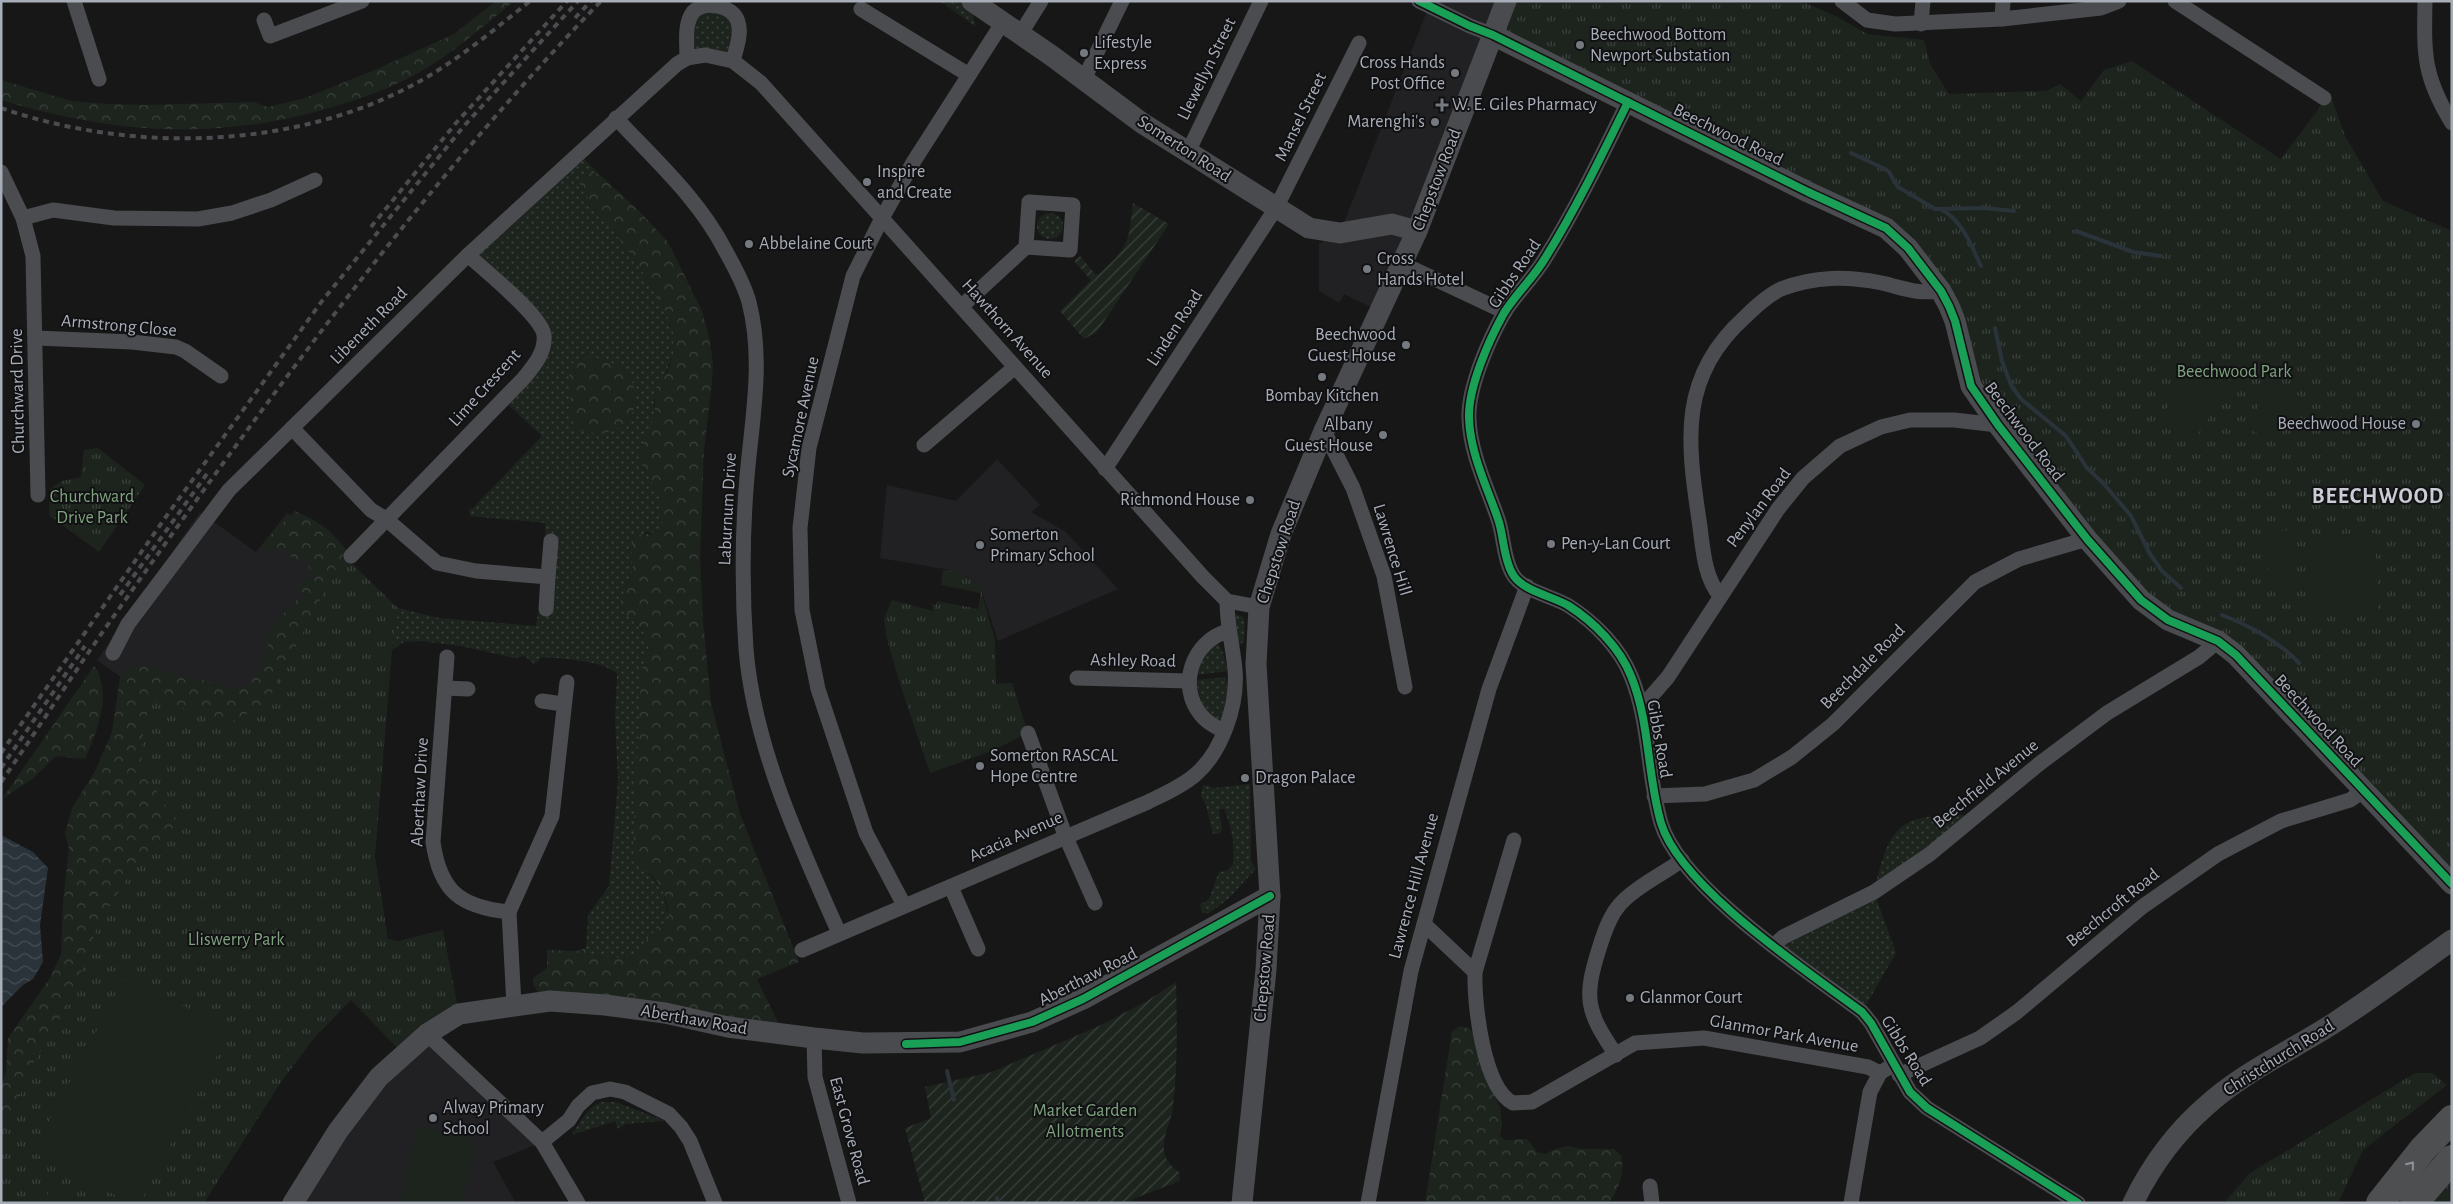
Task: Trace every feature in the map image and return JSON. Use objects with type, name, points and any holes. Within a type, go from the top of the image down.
[{"type":"highway","points":[[2380,1203],[2423,1149],[2452,1119]]},
{"type":"highway","points":[[2414,1203],[2452,1159]]},
{"type":"street","points":[[74,1],[99,79]]},
{"type":"street","points":[[264,20],[270,36],[362,1]]},
{"type":"street","name":"Somerton Road","points":[[972,1],[1084,79],[1142,123],[1309,228],[1340,233],[1392,224],[1417,231]]},
{"type":"street","name":"Sycamore Avenue","points":[[904,905],[866,833],[818,689],[802,610],[800,528],[809,448],[853,276],[881,220],[914,161],[969,75],[1012,28],[1041,1]]},
{"type":"street","points":[[1084,79],[1122,1]]},
{"type":"street","name":"Llewellyn Street","points":[[1188,152],[1261,1]]},
{"type":"street","points":[[1419,1],[1493,35]]},
{"type":"street","name":"Chepstow Road","points":[[1242,1203],[1266,970],[1270,896],[1256,664],[1259,607],[1281,534],[1324,431],[1417,231],[1506,1]]},
{"type":"street","points":[[1842,1],[1857,14],[1874,22],[1921,24],[2002,19],[2101,8],[2119,1]]},
{"type":"street","points":[[1921,24],[1922,1]]},
{"type":"street","points":[[2002,19],[2003,1]]},
{"type":"street","points":[[2176,1],[2324,98]]},
{"type":"street","points":[[2425,1],[2426,64],[2435,91],[2452,123]]},
{"type":"street","points":[[687,58],[688,24],[693,12],[702,5],[711,4],[723,7],[733,13],[738,22],[739,39],[733,61]]},
{"type":"street","points":[[861,8],[969,75]]},
{"type":"street","name":"Beechwood Road","points":[[1493,35],[1808,192],[1886,228],[1908,248],[1941,292],[1955,321],[1971,386],[1998,425],[2087,539],[2141,600],[2168,620],[2218,642],[2236,654],[2452,884]]},
{"type":"street","name":"Mansel Street","points":[[1276,208],[1359,42]]},
{"type":"street","name":"Hawthorn Avenue","points":[[687,58],[705,56],[733,61],[761,84],[881,220],[962,306],[1226,602]]},
{"type":"street","name":"Libeneth Road","points":[[113,653],[128,624],[210,512],[229,490],[468,255],[616,118],[677,64],[687,58]]},
{"type":"street","name":"Gibbs Road","points":[[1628,102],[1583,193],[1544,261],[1505,312],[1485,353],[1475,384],[1468,415],[1473,450],[1501,528],[1510,571],[1516,579],[1527,586],[1570,606],[1614,644],[1631,675],[1641,708],[1654,796],[1662,827],[1682,860],[1749,927],[1862,1012],[1871,1023],[1910,1092],[1928,1108],[2078,1203]]},
{"type":"street","name":"Laburnum Drive","points":[[616,118],[703,213],[724,248],[748,301],[757,360],[756,401],[747,477],[743,549],[746,652],[756,711],[770,761],[805,857],[839,933]]},
{"type":"street","name":"Churchward Drive","points":[[1,172],[23,218],[33,256],[38,495]]},
{"type":"street","points":[[23,218],[53,210],[114,218],[198,219],[232,213],[270,200],[315,180]]},
{"type":"street","name":"Linden Road","points":[[1105,468],[1276,208]]},
{"type":"street","points":[[962,306],[1026,247]]},
{"type":"street","name":"Lime Crescent","points":[[351,556],[523,379],[537,362],[544,336],[540,325],[523,306],[468,255]]},
{"type":"street","points":[[1403,264],[1505,312]]},
{"type":"street","points":[[1720,596],[1712,586],[1706,570],[1692,478],[1690,443],[1694,396],[1703,370],[1715,348],[1734,326],[1779,290],[1805,282],[1827,278],[1850,277],[1920,294],[1941,292]]},
{"type":"street","name":"Armstrong Close","points":[[36,338],[132,342],[176,347],[221,376]]},
{"type":"street","points":[[924,445],[1015,367]]},
{"type":"street","name":"Penylan Road","points":[[1641,708],[1668,677],[1778,509],[1803,478],[1840,446],[1894,422],[1954,420],[1998,425]]},
{"type":"street","points":[[292,428],[371,510],[386,519],[437,564],[548,577]]},
{"type":"street","name":"Lawrence Hill","points":[[1324,431],[1353,488],[1384,576],[1405,687]]},
{"type":"street","name":"Beechdale Road","points":[[1654,796],[1705,794],[1754,780],[1792,757],[1833,724],[1884,676],[1975,582],[2019,558],[2087,539]]},
{"type":"street","points":[[546,609],[550,541]]},
{"type":"street","name":"Lawrence Hill Avenue","points":[[1368,1203],[1411,971],[1489,689],[1527,586]]},
{"type":"street","points":[[1226,602],[1259,607]]},
{"type":"street","name":"Acacia Avenue","points":[[802,950],[904,905],[951,887],[1065,835],[1148,802],[1194,776],[1210,758],[1223,731],[1235,698],[1234,657],[1228,631],[1226,602]]},
{"type":"street","points":[[1223,731],[1207,722],[1200,714],[1191,694],[1188,681],[1196,656],[1204,644],[1211,638],[1228,631]]},
{"type":"street","name":"Beechfield Avenue","points":[[1773,946],[1783,937],[1874,892],[1922,859],[2039,764],[2107,713],[2199,657],[2218,642]]},
{"type":"street","name":"Aberthaw Drive","points":[[447,657],[433,842],[436,861],[442,877],[461,900],[472,906],[510,912]]},
{"type":"street","name":"Ashley Road","points":[[1076,678],[1188,681]]},
{"type":"street","points":[[514,1005],[510,912],[552,816],[563,704],[567,682]]},
{"type":"street","points":[[445,688],[468,689]]},
{"type":"street","points":[[542,701],[563,704]]},
{"type":"street","points":[[1028,733],[1065,835],[1095,903]]},
{"type":"street","name":"Beechcroft Road","points":[[1880,1073],[1896,1070],[1980,1038],[2016,1012],[2142,907],[2218,854],[2282,821],[2350,800],[2363,791]]},
{"type":"street","points":[[1424,924],[1475,972],[1514,840]]},
{"type":"street","points":[[1616,1055],[1598,1029],[1590,1009],[1588,995],[1590,975],[1604,934],[1617,907],[1631,895],[1682,860]]},
{"type":"street","points":[[951,887],[978,949]]},
{"type":"street","name":"Aberthaw Road","points":[[293,1203],[338,1131],[364,1095],[385,1072],[426,1034],[459,1014],[550,1000],[605,1004],[665,1013],[728,1028],[814,1038],[863,1043],[960,1042],[1032,1022],[1083,999],[1270,896]]},
{"type":"street","name":"Christchurch Road","points":[[2133,1203],[2146,1176],[2164,1151],[2206,1106],[2229,1088],[2335,1022],[2452,940]]},
{"type":"street","name":"Glanmor Park Avenue","points":[[1475,972],[1474,992],[1480,1031],[1492,1076],[1501,1094],[1508,1101],[1518,1104],[1532,1102],[1635,1043],[1704,1038],[1868,1067],[1880,1073]]},
{"type":"street","points":[[426,1034],[542,1142],[578,1203]]},
{"type":"street","name":"East Grove Road","points":[[814,1038],[816,1081],[849,1203]]},
{"type":"street","points":[[1852,1203],[1870,1092],[1880,1073]]},
{"type":"street","points":[[542,1142],[569,1120],[578,1106],[592,1093],[610,1089],[625,1092],[669,1114],[682,1127],[690,1141],[715,1203]]},
{"type":"street","points":[[1650,1186],[1652,1203]]},
{"type":"shaded area","points":[[1419,1],[1506,1],[1379,311],[1344,294],[1339,303],[1319,291],[1319,244],[1340,233],[1429,6]]},
{"type":"shaded area","name":"Somerton Primary School","points":[[997,459],[1040,505],[1031,512],[1066,532],[1118,589],[998,641],[979,583],[955,571],[880,558],[887,485],[956,501]]},
{"type":"shaded area","points":[[200,512],[256,552],[287,513],[343,555],[267,703],[231,722],[151,699],[97,660]]},
{"type":"shaded area","name":"Alway Primary School","points":[[427,1034],[542,1142],[493,1162],[516,1203],[293,1203]]},
{"type":"green space","points":[[496,1],[514,1],[441,59],[417,74],[391,87],[364,97],[281,120],[201,129],[161,129],[82,120],[1,100],[1,80],[71,101],[145,105],[254,102],[268,107],[305,98],[377,69],[454,34]]},
{"type":"green space","points":[[940,1],[958,1],[972,11],[976,27]]},
{"type":"green space","name":"Beechwood Park","points":[[1506,1],[1801,1],[1836,16],[1867,34],[1924,40],[1930,64],[1949,94],[2046,91],[2060,84],[2081,101],[2104,70],[2132,61],[2281,159],[2330,94],[2345,136],[2383,201],[2452,231],[2452,884],[2252,671],[2168,620],[1998,425],[1955,321],[1908,248],[1493,35]]},
{"type":"green space","points":[[693,12],[733,13],[733,61],[687,58]]},
{"type":"green space","points":[[578,153],[599,174],[589,173],[587,197],[634,258],[664,307],[674,334],[673,355],[654,402],[654,417],[641,464],[660,496],[663,529],[657,533],[645,532],[632,563],[632,574],[627,584],[636,624],[647,636],[650,647],[648,654],[647,871],[663,891],[669,918],[649,937],[636,954],[624,958],[589,956],[586,948],[588,915],[609,886],[618,781],[615,718],[617,674],[611,669],[582,661],[542,657],[534,664],[525,656],[514,658],[461,646],[420,641],[404,642],[392,650],[398,608],[439,618],[536,626],[538,612],[546,609],[545,523],[470,516],[469,509],[473,508],[542,436],[503,400],[523,379],[544,336],[468,255]]},
{"type":"green space","points":[[589,173],[599,174],[639,211],[668,242],[702,311],[709,337],[713,363],[704,449],[700,558],[703,621],[711,703],[740,814],[799,962],[757,979],[784,1035],[544,1001],[533,984],[533,978],[547,968],[547,950],[577,951],[586,948],[589,956],[624,958],[636,954],[649,937],[669,918],[663,891],[633,852],[641,672],[647,656],[648,644],[644,633],[622,609],[621,600],[632,573],[634,540],[637,535],[657,533],[663,529],[660,496],[641,464],[640,453],[654,417],[656,390],[668,371],[673,355],[674,335],[664,307],[634,258],[580,188],[580,181]]},
{"type":"green space","points":[[1133,203],[1169,224],[1097,332],[1084,339],[1060,311],[1091,280],[1074,261],[1080,256],[1095,274],[1099,274],[1117,256],[1126,243]]},
{"type":"green space","points":[[1050,213],[1059,217],[1063,226],[1059,235],[1050,239],[1041,235],[1037,226],[1041,217]]},
{"type":"green space","points":[[589,356],[620,367],[628,374],[633,384],[634,407],[630,417],[624,424],[607,432],[586,432],[576,429],[572,420],[569,369],[577,360]]},
{"type":"green space","points":[[2199,360],[2233,383],[2195,438],[2162,415]]},
{"type":"green space","points":[[2272,382],[2301,397],[2276,443],[2247,428]]},
{"type":"green space","name":"Churchward Drive Park","points":[[98,448],[145,485],[99,552],[49,515],[50,489],[62,481],[81,477],[84,450]]},
{"type":"green space","points":[[295,511],[318,523],[336,537],[347,551],[346,564],[262,711],[244,723],[211,721],[150,778],[177,824],[138,861],[99,925],[71,1000],[29,1071],[12,1118],[1,1136],[1,1085],[6,1072],[8,1038],[50,978],[61,954],[63,901],[69,849],[65,833],[72,808],[95,771],[112,732],[120,677],[122,678],[125,669],[152,666],[186,679],[198,679],[237,689],[249,685],[263,661],[268,647],[267,634],[289,607],[306,594],[300,591],[297,585],[303,579],[314,577],[304,558],[295,561],[281,550],[264,551],[261,548],[267,538]]},
{"type":"green space","points":[[2295,530],[2296,589],[2268,590],[2267,531]]},
{"type":"green space","points":[[2375,533],[2378,612],[2310,614],[2307,536]]},
{"type":"green space","name":"Lliswerry Park","points":[[343,555],[398,608],[392,650],[375,856],[388,939],[398,941],[443,930],[459,1014],[403,1054],[351,1000],[315,1037],[281,1082],[204,1203],[1,1203],[1,1136],[12,1118],[29,1071],[71,1000],[98,925],[138,861],[177,824],[147,773],[142,758],[143,736],[151,699],[231,722],[267,703]]},
{"type":"green space","points":[[943,570],[955,571],[979,583],[995,641],[996,684],[1012,683],[1028,733],[989,752],[930,773],[899,681],[887,639],[884,618],[892,600],[933,611],[934,606],[927,603],[936,605],[937,601],[978,609],[981,593],[941,585]]},
{"type":"green space","points":[[1236,614],[1243,617],[1245,623],[1244,641],[1240,645],[1233,637],[1232,615]]},
{"type":"green space","points":[[1217,640],[1228,671],[1194,675],[1198,661]]},
{"type":"green space","points":[[94,666],[100,676],[103,700],[98,725],[85,759],[56,756],[31,780],[2,799]]},
{"type":"green space","points":[[1226,677],[1228,691],[1221,720],[1215,718],[1206,710],[1200,698],[1196,680]]},
{"type":"green space","points":[[1250,784],[1251,862],[1256,869],[1228,899],[1208,914],[1202,912],[1200,905],[1209,899],[1219,872],[1226,871],[1233,865],[1234,858],[1231,830],[1227,816],[1224,809],[1219,810],[1222,829],[1219,834],[1213,834],[1206,805],[1201,796],[1203,785],[1214,788]]},
{"type":"green space","points":[[1956,814],[1974,817],[1874,892],[1886,850],[1891,840],[1904,825],[1914,820],[1935,816]]},
{"type":"green space","points":[[1874,892],[1896,953],[1862,1012],[1773,946]]},
{"type":"green space","points":[[125,976],[230,1030],[140,1203],[130,1203],[33,1152]]},
{"type":"green space","name":"Market Garden Allotments","points":[[1176,982],[1177,1044],[1175,1090],[1164,1151],[1171,1166],[1179,1172],[1180,1181],[1133,1199],[1131,1203],[925,1203],[905,1128],[931,1118],[925,1087],[992,1072],[1099,1026],[1147,1001]]},
{"type":"green space","points":[[1460,1026],[1470,1029],[1478,1041],[1486,1080],[1500,1107],[1502,1124],[1500,1136],[1505,1140],[1527,1139],[1537,1152],[1545,1154],[1568,1146],[1580,1149],[1614,1149],[1621,1155],[1622,1174],[1616,1192],[1609,1203],[1425,1203],[1452,1031]]},
{"type":"green space","points":[[2415,1073],[2432,1073],[2447,1085],[2363,1150],[2338,1203],[2224,1203],[2250,1173]]},
{"type":"green space","points":[[601,1102],[616,1102],[665,1121],[625,1124],[618,1129],[615,1121],[572,1135],[588,1111]]},
{"type":"green space","points":[[418,1126],[468,1138],[475,1149],[462,1203],[400,1203]]},
{"type":"green space","points":[[2452,1177],[2452,1203],[2428,1203]]},
{"type":"green space","points":[[52,1186],[85,1203],[43,1203]]},
{"type":"water","points":[[1,835],[33,852],[48,868],[40,925],[43,962],[33,979],[23,985],[1,1007]]},
{"type":"waterway","points":[[1851,153],[1885,169],[1898,187],[1935,209],[1984,208],[2014,211]]},
{"type":"waterway","points":[[1942,210],[1949,214],[1961,227],[1981,266]]},
{"type":"waterway","points":[[2076,231],[2133,252],[2161,256]]},
{"type":"waterway","points":[[1995,328],[2002,361],[2011,385],[2021,399],[2066,436],[2087,468],[2104,484],[2131,516],[2150,554],[2162,571],[2181,588]]},
{"type":"waterway","points":[[2222,615],[2263,635],[2299,663]]},
{"type":"waterway","points":[[947,1071],[954,1100]]},
{"type":"waterway","points":[[997,1198],[998,1203]]},
{"type":"railway","points":[[1,108],[50,122],[100,132],[152,137],[204,138],[256,134],[307,124],[356,110],[420,81],[469,49],[530,1]]},
{"type":"railway","points":[[371,227],[456,123],[567,1]]},
{"type":"railway","points":[[1,753],[165,518],[322,301],[464,126],[578,1]]},
{"type":"railway","points":[[575,18],[591,1]]},
{"type":"railway","points":[[1,782],[162,548],[220,467],[341,306],[467,150],[533,74],[601,1]]},
{"type":"railway","points":[[120,595],[209,471]]},
{"type":"railway","points":[[1,768],[85,646]]},
{"type":"cycle path","points":[[1419,1],[1493,35],[1808,192],[1886,228],[1908,248],[1941,291],[1955,321],[1971,386],[1998,425],[2087,539],[2141,600],[2168,620],[2218,641],[2236,655],[2452,884]]},
{"type":"cycle path","points":[[1628,102],[1556,241],[1540,267],[1504,313],[1480,364],[1472,392],[1469,418],[1472,444],[1500,526],[1509,567],[1516,579],[1522,584],[1538,593],[1562,602],[1588,620],[1605,636],[1626,666],[1642,712],[1656,805],[1661,823],[1673,848],[1693,874],[1718,900],[1748,926],[1862,1012],[1871,1023],[1910,1092],[1927,1108],[2078,1203]]},
{"type":"cycle path","points":[[906,1044],[960,1042],[1032,1022],[1083,999],[1270,896]]},
{"type":"place","name":"Beechwood Bottom Newport Substation","points":[[1580,45]]},
{"type":"place","name":"Lifestyle Express","points":[[1084,53]]},
{"type":"place","name":"Cross Hands Post Office","points":[[1455,73]]},
{"type":"place","name":"W. E. Giles Pharmacy","points":[[1442,105]]},
{"type":"place","name":"Marenghi's","points":[[1435,122]]},
{"type":"place","name":"Inspire and Create","points":[[867,182]]},
{"type":"place","name":"Abbelaine Court","points":[[749,244]]},
{"type":"place","name":"Cross Hands Hotel","points":[[1367,269]]},
{"type":"place","name":"Beechwood Guest House","points":[[1406,345]]},
{"type":"place","name":"Bombay Kitchen","points":[[1322,377]]},
{"type":"place","name":"Beechwood House","points":[[2416,424]]},
{"type":"place","name":"Albany Guest House","points":[[1383,435]]},
{"type":"place","name":"Richmond House","points":[[1250,500]]},
{"type":"place","name":"Pen-y-Lan Court","points":[[1551,544]]},
{"type":"place","name":"Somerton Primary School","points":[[980,545]]},
{"type":"place","name":"Somerton RASCAL Hope Centre","points":[[980,766]]},
{"type":"place","name":"Dragon Palace","points":[[1245,778]]},
{"type":"place","name":"Glanmor Court","points":[[1630,998]]},
{"type":"place","name":"Alway Primary School","points":[[433,1118]]},
{"type":"district","name":"BEECHWOOD","points":[[2378,496]]}]
